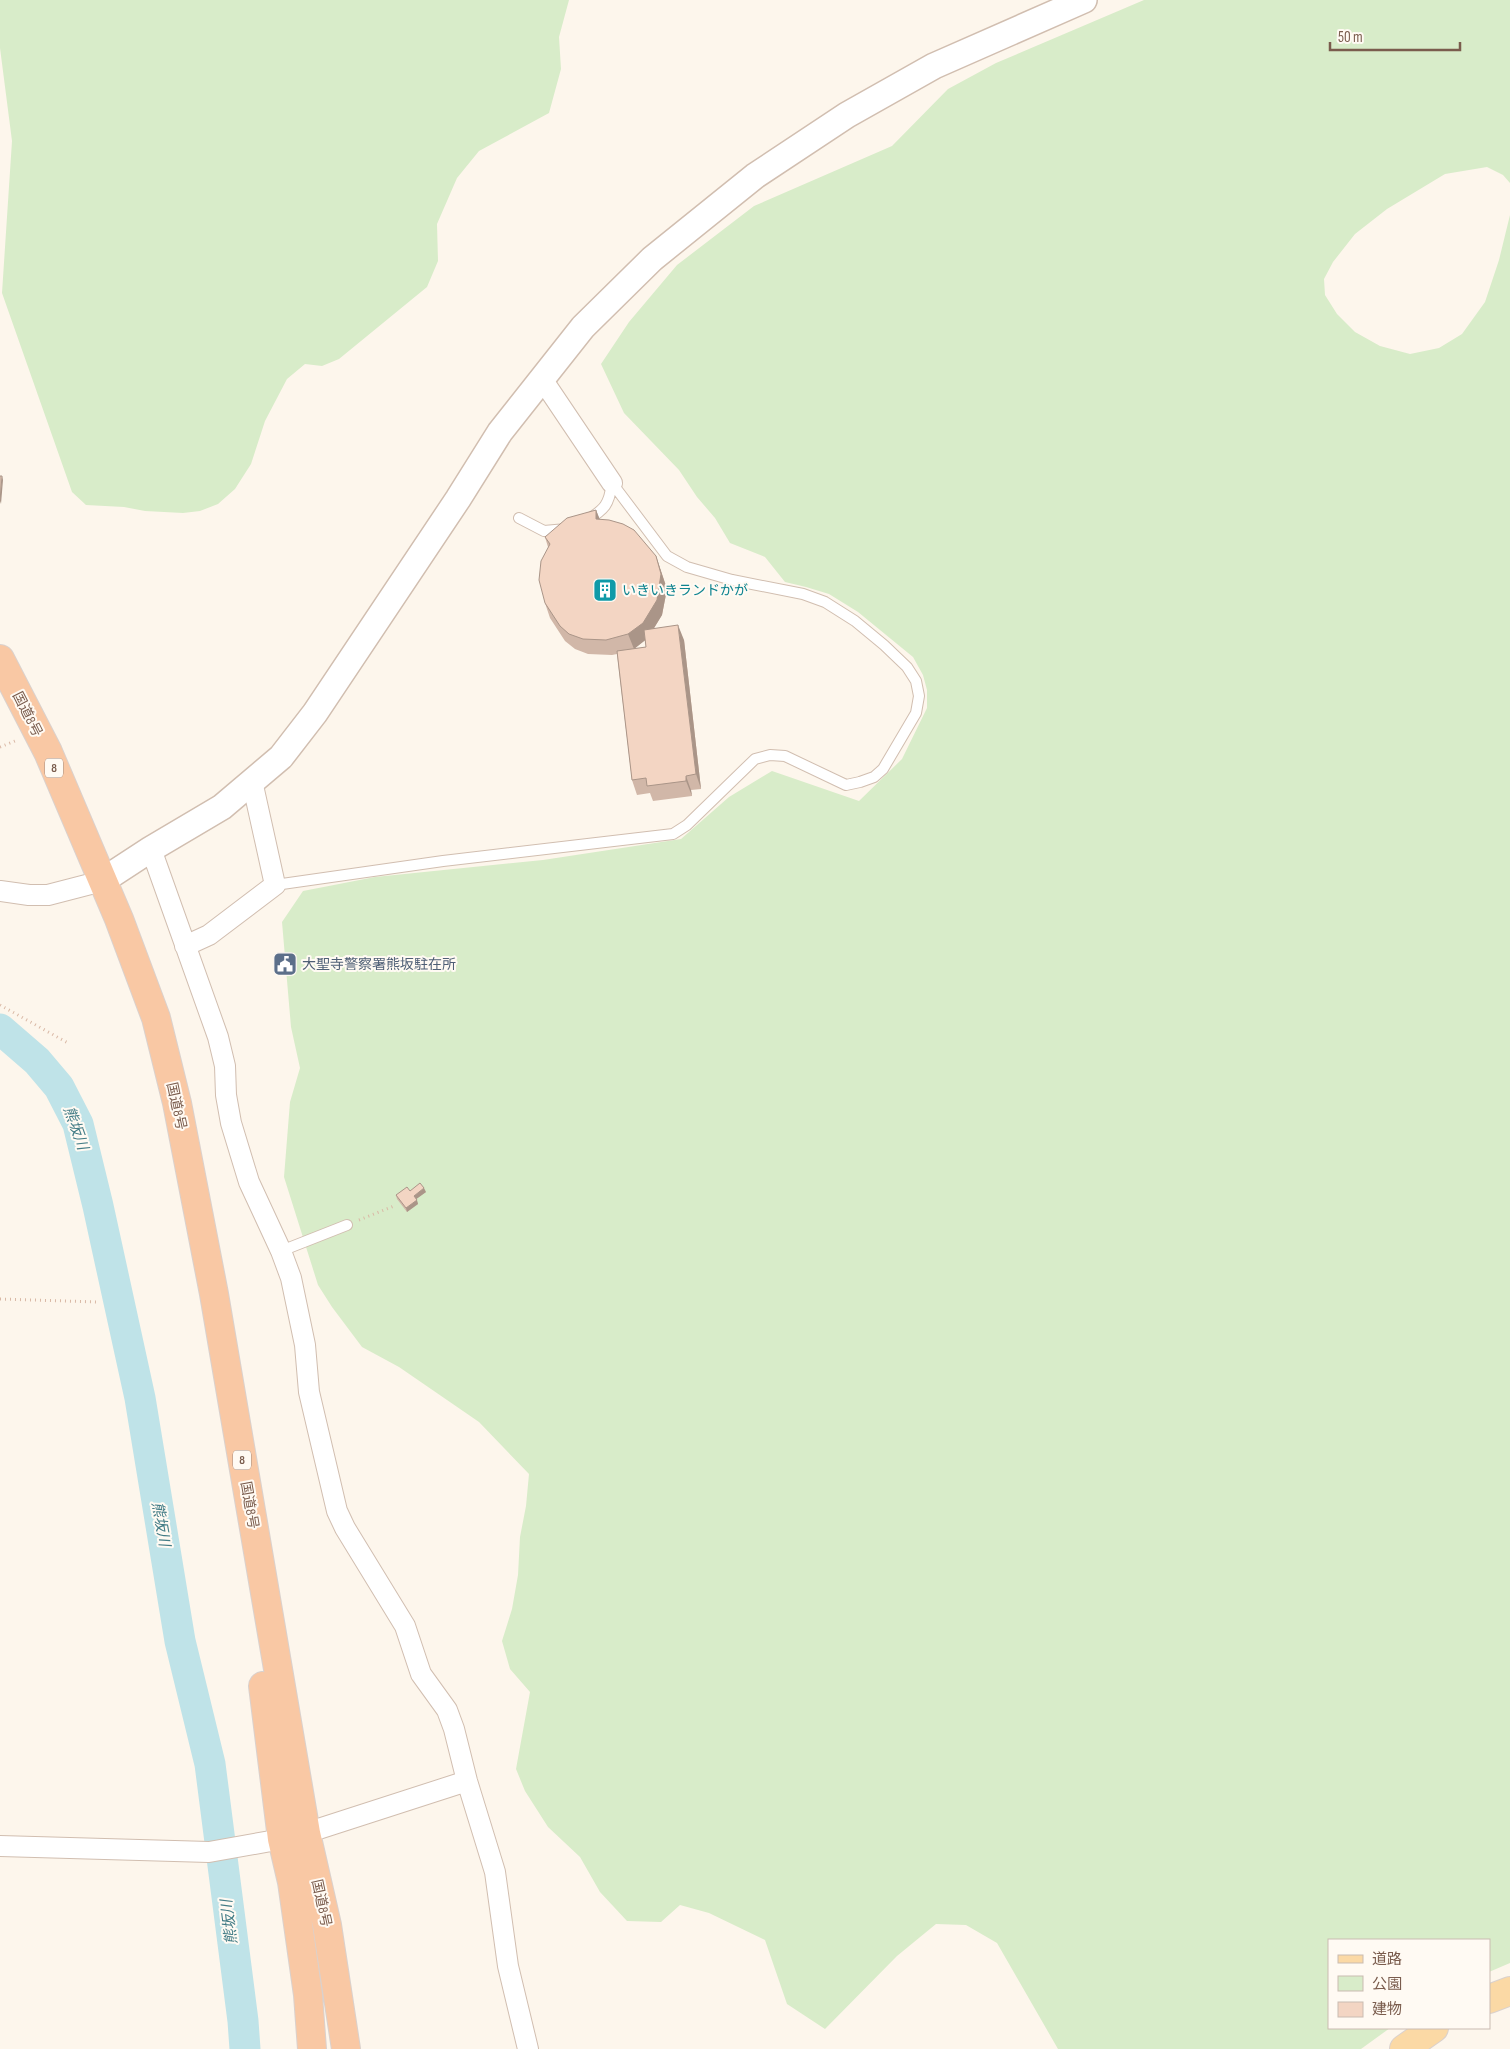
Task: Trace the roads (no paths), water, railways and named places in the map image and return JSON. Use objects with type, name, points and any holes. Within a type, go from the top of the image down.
[{"type":"highway","name":"国道8号","points":[[0,658],[48,752],[119,919],[156,1018],[177,1103],[214,1294],[294,1836],[293,1892],[308,1995],[312,2049]]},
{"type":"highway","name":"国道8号","points":[[294,1836],[327,1925],[346,2049]]},
{"type":"main road","points":[[1490,1999],[1510,1990]]},
{"type":"main road","points":[[1404,2049],[1433,2029]]},
{"type":"street","points":[[0,891],[29,895],[48,895],[102,881],[151,849],[222,807],[281,756],[315,714],[500,432],[582,327],[652,259],[754,176],[847,115],[934,66],[1084,0]]},
{"type":"street","points":[[542,379],[612,483]]},
{"type":"street","points":[[185,946],[209,935],[275,885],[252,781]]},
{"type":"street","points":[[151,849],[218,1037],[225,1066],[226,1095],[231,1123],[249,1182],[281,1251],[291,1278],[305,1345],[309,1392],[338,1510],[345,1528],[406,1626],[421,1674],[447,1710],[454,1729],[467,1781],[495,1872],[508,1966],[528,2049]]},
{"type":"street","points":[[0,1846],[209,1852],[294,1836],[467,1781]]},
{"type":"lane","points":[[519,518],[544,531],[565,529],[584,522],[603,511],[610,498],[612,483]]},
{"type":"lane","points":[[275,885],[442,860],[673,834],[686,825],[755,759],[770,755],[786,756],[846,785],[874,777],[883,769],[916,713],[919,696],[916,681],[907,667],[855,621],[825,602],[803,594],[732,580],[687,567],[667,556],[612,483]]},
{"type":"lane","points":[[281,1251],[347,1225]]},
{"type":"waterway","name":"熊坂川","points":[[0,1029],[37,1061],[59,1087],[78,1124],[98,1206],[140,1398],[180,1641],[210,1764],[245,2049]]},
{"type":"place","name":"いきいきランドかが","points":[[605,590]]},
{"type":"place","name":"大聖寺警察署熊坂駐在所","points":[[285,964]]}]
